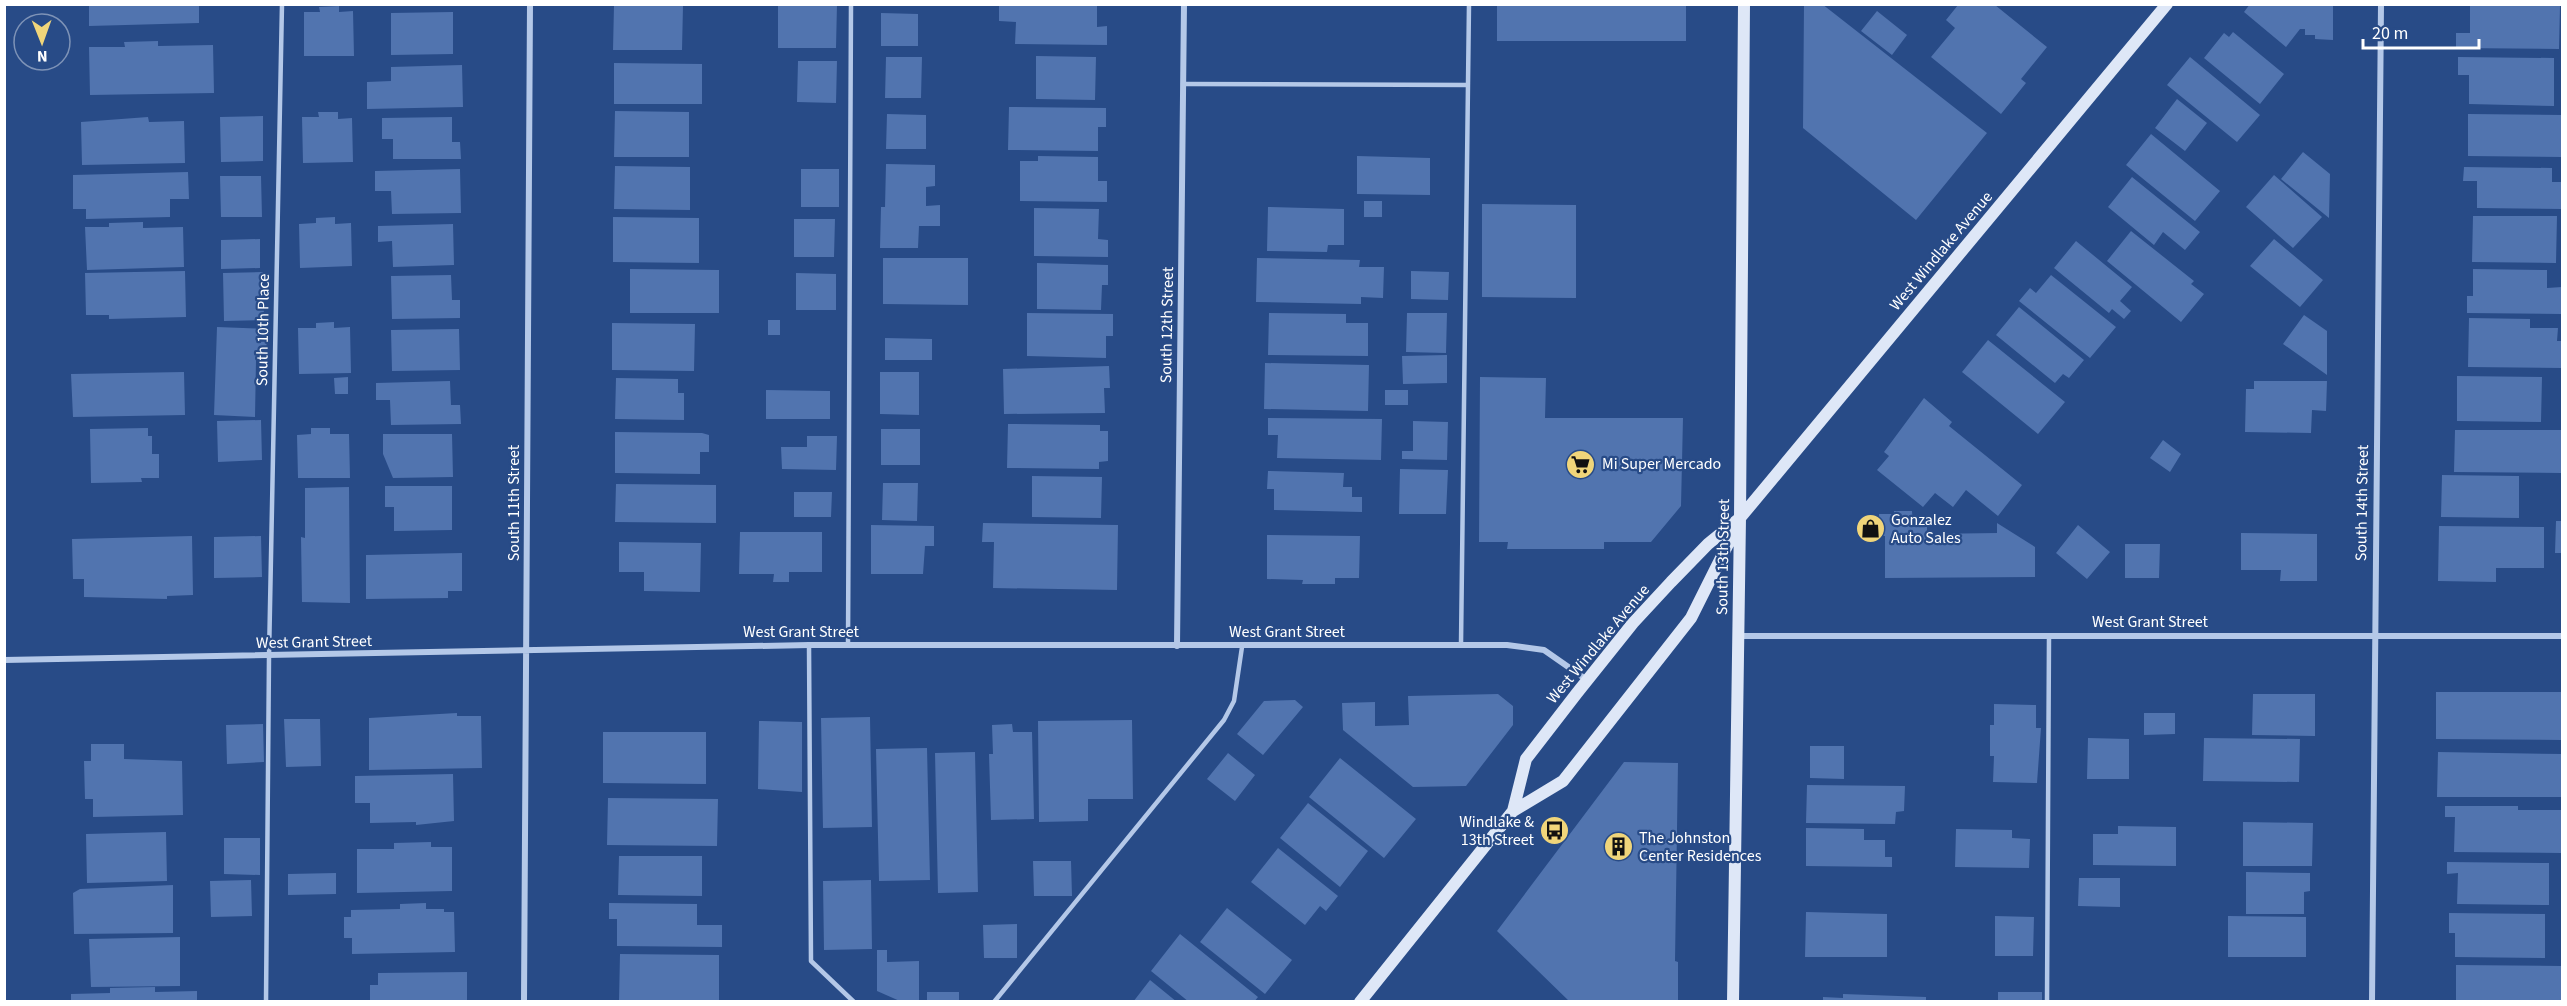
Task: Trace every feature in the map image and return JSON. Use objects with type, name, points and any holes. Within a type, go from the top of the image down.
[{"type":"street","name":"South 11th Street","points":[[524,1002],[530,4]]},
{"type":"street","name":"South 12th Street","points":[[1176,646],[1184,4]]},
{"type":"street","name":"South 13th Street","points":[[1733,1002],[1744,4]]},
{"type":"street","name":"West Windlake Avenue","points":[[1513,811],[1526,759],[1633,623],[1708,544],[1740,518],[2167,4]]},
{"type":"street","name":"South 14th Street","points":[[2372,1002],[2381,4]]},
{"type":"street","name":"West Windlake Avenue","points":[[1360,1002],[1513,811],[1563,781],[1684,627],[1714,574],[1740,518]]},
{"type":"street","name":"West Grant Street","points":[[1738,636],[2562,636]]},
{"type":"street","name":"West Grant Street","points":[[4,660],[269,657],[809,645],[1242,647],[1461,644],[1507,645],[1544,650],[1588,680]]},
{"type":"lane","name":"South 10th Place","points":[[266,1002],[269,657],[282,4]]},
{"type":"lane","points":[[848,645],[851,4]]},
{"type":"lane","points":[[1461,644],[1469,4]]},
{"type":"lane","points":[[1183,84],[1468,85]]},
{"type":"lane","points":[[2047,1002],[2049,636]]},
{"type":"lane","points":[[809,645],[811,961],[854,1002]]},
{"type":"lane","points":[[994,1002],[1224,720],[1234,701],[1242,647]]},
{"type":"building","points":[[89,4],[199,4],[199,23],[89,26]]},
{"type":"building","points":[[778,4],[837,4],[836,48],[778,48]]},
{"type":"building","points":[[999,4],[1097,4],[1097,27],[1107,26],[1107,45],[1015,44],[1016,22],[999,21]]},
{"type":"building","points":[[1497,4],[1686,4],[1686,41],[1497,41]]},
{"type":"building","points":[[1804,4],[1822,4],[1987,133],[1916,220],[1803,128]]},
{"type":"building","points":[[2250,4],[2333,4],[2333,40],[2315,39],[2315,35],[2305,35],[2305,29],[2300,29],[2286,47],[2244,12]]},
{"type":"building","points":[[614,5],[683,6],[682,50],[613,50]]},
{"type":"building","points":[[1958,5],[1995,5],[2047,47],[2021,79],[2026,83],[2001,114],[1931,57],[1955,28],[1946,20]]},
{"type":"building","points":[[2470,5],[2560,6],[2559,49],[2456,48],[2456,33],[2470,33]]},
{"type":"building","points":[[339,6],[339,12],[353,11],[354,56],[304,56],[304,12],[320,12],[319,7]]},
{"type":"building","points":[[1877,11],[1907,35],[1892,55],[1861,31]]},
{"type":"building","points":[[453,12],[453,54],[391,55],[391,13]]},
{"type":"building","points":[[881,13],[918,14],[918,46],[881,46]]},
{"type":"building","points":[[2233,32],[2284,74],[2260,104],[2204,58],[2224,33],[2229,37]]},
{"type":"building","points":[[158,41],[158,46],[213,45],[214,93],[90,95],[89,47],[125,47],[124,42]]},
{"type":"building","points":[[1036,56],[1096,57],[1095,100],[1036,99]]},
{"type":"building","points":[[886,57],[922,57],[921,98],[885,98]]},
{"type":"building","points":[[2190,57],[2260,115],[2237,142],[2167,85]]},
{"type":"building","points":[[2458,57],[2554,58],[2554,106],[2469,104],[2469,75],[2458,75]]},
{"type":"building","points":[[798,61],[837,61],[836,103],[797,102]]},
{"type":"building","points":[[614,63],[702,64],[702,104],[614,104]]},
{"type":"building","points":[[462,65],[463,107],[367,109],[367,82],[391,81],[391,67]]},
{"type":"building","points":[[2177,99],[2207,123],[2185,151],[2155,128]]},
{"type":"building","points":[[1009,107],[1106,108],[1106,127],[1098,127],[1098,151],[1008,150]]},
{"type":"building","points":[[615,111],[689,112],[689,157],[614,157]]},
{"type":"building","points":[[318,112],[338,112],[338,119],[352,118],[353,162],[303,163],[302,117],[319,117]]},
{"type":"building","points":[[887,114],[926,115],[926,149],[886,149]]},
{"type":"building","points":[[2468,114],[2562,115],[2562,157],[2468,156]]},
{"type":"building","points":[[263,116],[263,161],[221,162],[220,117]]},
{"type":"building","points":[[148,117],[149,122],[184,121],[185,163],[82,165],[81,122]]},
{"type":"building","points":[[452,117],[452,142],[460,142],[461,159],[393,159],[393,139],[382,139],[382,118]]},
{"type":"building","points":[[2151,134],[2220,191],[2195,221],[2126,165]]},
{"type":"building","points":[[2303,152],[2330,174],[2329,218],[2281,179]]},
{"type":"building","points":[[1038,156],[1098,157],[1098,181],[1107,181],[1107,202],[1020,201],[1020,161],[1038,161]]},
{"type":"building","points":[[1357,156],[1430,158],[1430,195],[1357,194]]},
{"type":"building","points":[[886,164],[935,165],[935,186],[926,187],[926,206],[940,205],[940,226],[919,226],[918,248],[880,248],[881,207],[885,207]]},
{"type":"building","points":[[615,166],[690,167],[690,210],[614,209]]},
{"type":"building","points":[[2464,167],[2552,168],[2552,182],[2562,182],[2562,209],[2477,208],[2477,181],[2463,181]]},
{"type":"building","points":[[460,169],[461,213],[392,214],[391,191],[375,191],[375,171]]},
{"type":"building","points":[[801,169],[839,169],[839,207],[801,207]]},
{"type":"building","points":[[188,172],[189,199],[170,199],[170,217],[86,219],[86,209],[73,209],[73,175]]},
{"type":"building","points":[[2274,175],[2322,217],[2293,248],[2246,207]]},
{"type":"building","points":[[220,176],[261,176],[262,217],[221,217]]},
{"type":"building","points":[[2132,177],[2200,232],[2185,250],[2163,232],[2154,245],[2108,207]]},
{"type":"building","points":[[1364,201],[1382,201],[1382,217],[1364,217]]},
{"type":"building","points":[[1482,204],[1576,205],[1576,298],[1482,297]]},
{"type":"building","points":[[1268,207],[1344,209],[1344,245],[1328,245],[1327,252],[1267,251]]},
{"type":"building","points":[[1034,208],[1099,209],[1098,239],[1108,240],[1108,257],[1034,256]]},
{"type":"building","points":[[2473,216],[2557,216],[2556,263],[2472,262]]},
{"type":"building","points":[[335,217],[335,224],[351,223],[352,266],[300,268],[299,224],[316,223],[316,218]]},
{"type":"building","points":[[613,217],[699,218],[699,263],[613,262]]},
{"type":"building","points":[[794,219],[835,219],[834,257],[794,257]]},
{"type":"building","points":[[143,222],[143,228],[183,227],[184,267],[87,270],[85,227],[109,227],[109,223]]},
{"type":"building","points":[[453,224],[454,265],[393,267],[392,241],[378,242],[378,226]]},
{"type":"building","points":[[2131,231],[2194,281],[2191,284],[2204,294],[2181,322],[2107,261]]},
{"type":"building","points":[[260,239],[260,268],[221,269],[221,240]]},
{"type":"building","points":[[2274,239],[2323,280],[2300,307],[2250,266]]},
{"type":"building","points":[[2076,241],[2132,287],[2120,301],[2131,311],[2124,319],[2112,309],[2109,313],[2054,268]]},
{"type":"building","points":[[883,258],[968,258],[968,305],[883,304]]},
{"type":"building","points":[[1257,258],[1360,260],[1359,267],[1384,267],[1383,298],[1361,297],[1361,304],[1256,302]]},
{"type":"building","points":[[1037,263],[1108,265],[1108,285],[1102,285],[1101,310],[1037,309]]},
{"type":"building","points":[[630,269],[719,270],[719,313],[630,313]]},
{"type":"building","points":[[2473,269],[2547,270],[2547,288],[2562,287],[2562,314],[2467,313],[2467,296],[2473,296]]},
{"type":"building","points":[[185,271],[186,317],[109,319],[109,315],[86,315],[85,273]]},
{"type":"building","points":[[1411,271],[1449,272],[1448,300],[1411,299]]},
{"type":"building","points":[[263,272],[264,320],[224,321],[223,273]]},
{"type":"building","points":[[796,273],[836,274],[836,310],[796,310]]},
{"type":"building","points":[[451,275],[452,300],[460,300],[460,318],[392,319],[391,276]]},
{"type":"building","points":[[2051,275],[2116,327],[2090,358],[2019,301],[2030,288],[2036,293]]},
{"type":"building","points":[[2019,307],[2084,360],[2069,378],[2063,374],[2055,383],[1996,335]]},
{"type":"building","points":[[1027,313],[1113,314],[1113,336],[1106,336],[1106,358],[1027,356]]},
{"type":"building","points":[[1269,313],[1346,314],[1346,323],[1368,323],[1368,356],[1268,355]]},
{"type":"building","points":[[1407,313],[1447,313],[1446,353],[1406,352]]},
{"type":"building","points":[[2304,315],[2327,331],[2327,375],[2283,344]]},
{"type":"building","points":[[2469,318],[2530,319],[2530,328],[2558,328],[2557,341],[2562,341],[2562,368],[2468,367]]},
{"type":"building","points":[[768,320],[780,320],[780,335],[768,335]]},
{"type":"building","points":[[334,322],[334,328],[350,327],[351,373],[299,374],[298,328],[316,328],[316,323]]},
{"type":"building","points":[[612,323],[695,324],[694,371],[612,370]]},
{"type":"building","points":[[217,327],[267,329],[266,361],[256,360],[255,417],[214,415]]},
{"type":"building","points":[[459,329],[460,370],[392,371],[391,330]]},
{"type":"building","points":[[885,338],[932,339],[932,360],[885,360]]},
{"type":"building","points":[[1988,340],[2065,402],[2038,434],[1962,372]]},
{"type":"building","points":[[1447,355],[1447,383],[1403,384],[1402,356]]},
{"type":"building","points":[[1265,363],[1369,365],[1368,411],[1264,409]]},
{"type":"building","points":[[1109,366],[1110,388],[1104,388],[1105,413],[1004,414],[1003,369]]},
{"type":"building","points":[[184,372],[185,415],[73,417],[71,374]]},
{"type":"building","points":[[880,372],[919,372],[919,415],[880,414]]},
{"type":"building","points":[[2457,376],[2542,377],[2541,422],[2457,421]]},
{"type":"building","points":[[348,377],[348,394],[335,394],[334,378]]},
{"type":"building","points":[[1480,377],[1546,378],[1545,418],[1683,418],[1681,506],[1651,542],[1604,542],[1604,549],[1507,549],[1508,542],[1479,542]]},
{"type":"building","points":[[616,378],[678,379],[678,393],[684,393],[684,420],[615,419]]},
{"type":"building","points":[[450,381],[451,405],[460,405],[461,424],[391,425],[390,400],[376,400],[376,383]]},
{"type":"building","points":[[2254,381],[2327,381],[2326,411],[2312,410],[2311,433],[2245,432],[2246,389],[2254,389]]},
{"type":"building","points":[[766,390],[830,391],[830,419],[766,419]]},
{"type":"building","points":[[1385,390],[1408,390],[1408,405],[1385,405]]},
{"type":"building","points":[[1924,398],[1952,422],[1949,426],[2022,485],[1998,516],[1966,490],[1953,507],[1935,493],[1923,507],[1877,470],[1889,456],[1884,452]]},
{"type":"building","points":[[1268,418],[1382,419],[1381,460],[1277,458],[1278,435],[1268,435]]},
{"type":"building","points":[[261,420],[262,460],[218,462],[217,421]]},
{"type":"building","points":[[1413,421],[1448,422],[1447,460],[1402,459],[1402,451],[1413,451]]},
{"type":"building","points":[[1008,424],[1100,425],[1100,431],[1108,431],[1108,461],[1099,462],[1099,469],[1007,468]]},
{"type":"building","points":[[148,428],[148,436],[152,436],[152,454],[159,454],[159,478],[141,478],[142,482],[91,483],[90,429]]},
{"type":"building","points":[[311,428],[330,428],[330,434],[349,434],[350,478],[298,478],[297,435],[311,434]]},
{"type":"building","points":[[881,429],[920,429],[920,465],[881,465]]},
{"type":"building","points":[[2455,430],[2562,430],[2562,473],[2454,472]]},
{"type":"building","points":[[615,432],[702,433],[709,435],[709,452],[700,452],[700,474],[615,473]]},
{"type":"building","points":[[383,434],[452,434],[453,477],[393,478],[383,454]]},
{"type":"building","points":[[807,436],[837,436],[836,470],[782,469],[781,447],[807,447]]},
{"type":"building","points":[[2163,440],[2181,454],[2170,472],[2150,458]]},
{"type":"building","points":[[1400,469],[1448,470],[1446,514],[1399,514]]},
{"type":"building","points":[[1268,471],[1344,473],[1343,487],[1352,487],[1352,497],[1362,497],[1362,512],[1274,510],[1274,489],[1267,489]]},
{"type":"building","points":[[2442,475],[2519,476],[2519,518],[2441,517]]},
{"type":"building","points":[[1032,476],[1102,477],[1101,518],[1032,517]]},
{"type":"building","points":[[883,483],[918,483],[917,521],[882,520]]},
{"type":"building","points":[[616,484],[716,485],[716,523],[615,522]]},
{"type":"building","points":[[385,486],[452,486],[452,530],[394,531],[394,507],[385,507]]},
{"type":"building","points":[[349,487],[350,603],[302,602],[301,537],[305,538],[305,488]]},
{"type":"building","points":[[794,492],[832,492],[831,517],[794,517]]},
{"type":"building","points":[[1894,511],[1912,511],[1913,527],[1927,527],[1927,534],[1997,533],[1997,523],[2035,547],[2035,577],[1885,578],[1885,536],[1879,536],[1879,514],[1894,514]]},
{"type":"building","points":[[2556,521],[2562,521],[2562,553],[2555,553]]},
{"type":"building","points":[[983,523],[1118,525],[1117,590],[993,588],[994,542],[982,542]]},
{"type":"building","points":[[871,525],[934,526],[934,546],[925,546],[923,574],[871,574]]},
{"type":"building","points":[[2078,525],[2110,552],[2087,579],[2056,553]]},
{"type":"building","points":[[2439,526],[2544,527],[2544,568],[2496,568],[2496,582],[2438,581]]},
{"type":"building","points":[[740,532],[822,532],[822,572],[789,572],[789,582],[773,582],[774,574],[739,574]]},
{"type":"building","points":[[2241,533],[2317,534],[2317,581],[2280,581],[2281,570],[2241,570]]},
{"type":"building","points":[[1267,535],[1360,536],[1359,578],[1335,578],[1335,584],[1302,584],[1303,580],[1267,579]]},
{"type":"building","points":[[192,536],[193,595],[167,596],[167,599],[84,597],[84,579],[73,579],[72,539]]},
{"type":"building","points":[[261,536],[262,577],[214,578],[214,537]]},
{"type":"building","points":[[619,542],[701,543],[700,592],[644,591],[644,572],[619,572]]},
{"type":"building","points":[[2125,544],[2160,544],[2159,578],[2125,578]]},
{"type":"building","points":[[462,553],[462,591],[448,591],[448,598],[366,599],[366,555]]},
{"type":"building","points":[[2436,692],[2562,692],[2562,740],[2436,739]]},
{"type":"building","points":[[1498,694],[1513,706],[1513,725],[1466,786],[1413,787],[1343,730],[1342,703],[1375,702],[1375,726],[1409,725],[1408,696]]},
{"type":"building","points":[[2253,694],[2315,694],[2315,736],[2252,735]]},
{"type":"building","points":[[1295,700],[1303,707],[1263,755],[1237,734],[1264,701]]},
{"type":"building","points":[[1994,704],[2036,705],[2036,728],[2041,728],[2037,783],[1993,782],[1994,756],[1990,756],[1990,725],[1994,725]]},
{"type":"building","points":[[457,713],[457,716],[481,716],[482,768],[369,770],[369,718]]},
{"type":"building","points":[[2144,713],[2175,713],[2175,734],[2144,735]]},
{"type":"building","points":[[870,717],[872,827],[823,828],[821,718]]},
{"type":"building","points":[[284,719],[320,719],[321,766],[286,767]]},
{"type":"building","points":[[1132,720],[1133,799],[1088,799],[1088,821],[1039,822],[1038,721]]},
{"type":"building","points":[[759,721],[802,722],[802,792],[758,789]]},
{"type":"building","points":[[263,724],[264,762],[227,764],[226,725]]},
{"type":"building","points":[[1012,724],[1013,732],[1032,732],[1034,819],[991,820],[989,754],[993,754],[992,725]]},
{"type":"building","points":[[603,732],[706,732],[706,784],[603,783]]},
{"type":"building","points":[[2088,738],[2129,739],[2129,779],[2087,779]]},
{"type":"building","points":[[2204,738],[2300,739],[2299,782],[2203,781]]},
{"type":"building","points":[[91,744],[124,744],[124,759],[182,761],[183,815],[93,817],[93,799],[85,799],[84,761],[91,761]]},
{"type":"building","points":[[1810,746],[1844,746],[1844,779],[1810,778]]},
{"type":"building","points":[[927,748],[930,880],[879,881],[876,749]]},
{"type":"building","points":[[975,752],[978,892],[938,893],[935,753]]},
{"type":"building","points":[[2438,752],[2562,754],[2562,797],[2437,797]]},
{"type":"building","points":[[1228,753],[1255,775],[1235,801],[1207,779]]},
{"type":"building","points":[[1340,758],[1416,819],[1384,858],[1309,797]]},
{"type":"building","name":"The Johnston Center Residences","points":[[1624,762],[1678,763],[1675,961],[1678,962],[1678,1002],[1570,1002],[1497,931]]},
{"type":"building","points":[[453,774],[454,821],[416,825],[416,822],[370,823],[370,803],[355,803],[355,776]]},
{"type":"building","points":[[1807,785],[1905,786],[1904,811],[1896,812],[1895,824],[1806,823]]},
{"type":"building","points":[[608,798],[718,799],[717,846],[607,845]]},
{"type":"building","points":[[1308,803],[1368,851],[1340,887],[1280,838]]},
{"type":"building","points":[[2445,806],[2518,806],[2518,810],[2562,810],[2562,853],[2454,852],[2455,817],[2445,817]]},
{"type":"building","points":[[2243,822],[2313,823],[2312,866],[2243,866]]},
{"type":"building","points":[[2118,826],[2176,827],[2176,866],[2093,865],[2093,834],[2118,834]]},
{"type":"building","points":[[1806,828],[1864,829],[1864,840],[1885,840],[1885,857],[1892,857],[1892,867],[1806,866]]},
{"type":"building","points":[[1956,829],[2012,830],[2012,838],[2030,839],[2029,868],[1955,867]]},
{"type":"building","points":[[166,832],[167,881],[87,883],[86,834]]},
{"type":"building","points":[[224,838],[260,838],[260,875],[224,874]]},
{"type":"building","points":[[431,842],[431,847],[452,847],[452,891],[357,893],[357,849],[394,849],[394,843]]},
{"type":"building","points":[[1278,848],[1338,896],[1326,911],[1320,906],[1305,925],[1251,882]]},
{"type":"building","points":[[619,856],[702,856],[702,896],[618,895]]},
{"type":"building","points":[[1033,861],[1071,861],[1072,896],[1034,896]]},
{"type":"building","points":[[2447,862],[2549,863],[2549,905],[2457,904],[2458,873],[2447,874]]},
{"type":"building","points":[[2246,872],[2310,873],[2310,891],[2304,892],[2304,914],[2246,914]]},
{"type":"building","points":[[336,873],[336,894],[288,895],[288,874]]},
{"type":"building","points":[[2079,878],[2120,878],[2120,907],[2078,906]]},
{"type":"building","points":[[251,880],[252,916],[211,917],[210,881]]},
{"type":"building","points":[[871,880],[872,949],[824,950],[823,881]]},
{"type":"building","points":[[173,885],[173,933],[74,934],[73,893],[80,889]]},
{"type":"building","points":[[426,903],[426,909],[444,909],[444,912],[454,912],[455,952],[352,954],[352,938],[344,938],[344,917],[351,917],[351,910],[400,909],[400,904]]},
{"type":"building","points":[[609,903],[697,904],[697,925],[722,925],[722,947],[617,946],[617,919],[609,919]]},
{"type":"building","points":[[1227,908],[1292,960],[1265,994],[1200,942]]},
{"type":"building","points":[[1806,912],[1887,914],[1887,957],[1805,957]]},
{"type":"building","points":[[2449,913],[2545,914],[2545,958],[2455,957],[2455,933],[2449,933]]},
{"type":"building","points":[[1995,916],[2034,917],[2033,956],[1995,956]]},
{"type":"building","points":[[2228,916],[2306,917],[2306,957],[2228,957]]},
{"type":"building","points":[[1017,924],[1017,958],[984,958],[983,925]]},
{"type":"building","points":[[1180,934],[1258,997],[1254,1002],[1189,1002],[1151,971]]},
{"type":"building","points":[[180,937],[180,986],[91,987],[89,939]]},
{"type":"building","points":[[877,950],[887,950],[887,962],[919,961],[919,1002],[902,1002],[877,991]]},
{"type":"building","points":[[620,954],[719,955],[719,1002],[619,1002]]},
{"type":"building","points":[[2456,965],[2562,966],[2562,1002],[2456,1002]]},
{"type":"building","points":[[467,972],[467,1002],[370,1002],[370,985],[378,985],[378,973]]},
{"type":"building","points":[[1150,980],[1177,1002],[1133,1002]]},
{"type":"building","points":[[155,987],[155,992],[197,991],[197,1002],[71,1002],[71,994],[110,993],[110,988]]},
{"type":"building","points":[[927,992],[959,992],[959,1002],[927,1002]]},
{"type":"building","points":[[1998,992],[2042,992],[2042,1002],[1998,1002]]},
{"type":"building","points":[[1843,994],[1926,997],[1926,1002],[1823,1002],[1823,997],[1843,998]]},
{"type":"place","name":"Mi Super Mercado","points":[[1581,464]]},
{"type":"place","name":"Gonzalez Auto Sales","points":[[1870,529]]},
{"type":"place","name":"Windlake & 13th Street","points":[[1555,831]]},
{"type":"place","name":"The Johnston Center Residences","points":[[1618,847]]}]
